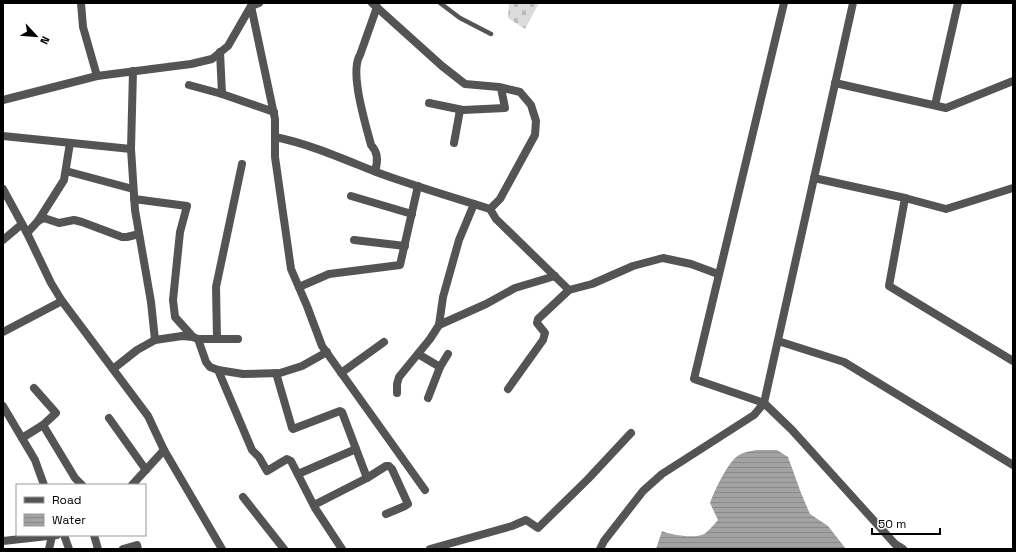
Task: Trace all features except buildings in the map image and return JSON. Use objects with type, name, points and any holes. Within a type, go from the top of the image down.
[{"type":"street","points":[[81,3],[83,27],[97,76]]},
{"type":"street","points":[[784,3],[694,379],[764,404],[792,430],[895,544],[903,549]]},
{"type":"street","points":[[600,549],[649,485],[668,470],[754,415],[764,404],[853,3]]},
{"type":"street","points":[[935,105],[958,3]]},
{"type":"street","points":[[3,100],[97,76],[191,64],[212,59],[228,46],[255,5]]},
{"type":"street","points":[[255,5],[275,119],[275,157],[291,269],[322,346],[425,490]]},
{"type":"street","points":[[376,171],[377,160],[375,149],[371,145],[361,109],[356,70],[357,60],[360,55],[374,5],[442,66],[465,84],[501,88],[520,92],[530,105],[536,121],[535,135],[500,199],[490,209]]},
{"type":"street","points":[[220,52],[222,94]]},
{"type":"street","points":[[133,71],[131,149],[133,189],[151,302],[155,340]]},
{"type":"street","points":[[835,83],[946,108],[1013,80]]},
{"type":"street","points":[[190,85],[222,94],[274,112]]},
{"type":"street","points":[[429,103],[460,110],[505,108],[501,88]]},
{"type":"street","points":[[454,143],[460,110]]},
{"type":"street","points":[[3,136],[131,149]]},
{"type":"street","points":[[275,137],[298,142],[418,186],[490,209],[496,219],[569,290]]},
{"type":"street","points":[[27,233],[38,221],[64,180],[70,143]]},
{"type":"street","points":[[217,338],[216,287],[242,164]]},
{"type":"street","points":[[66,171],[133,189]]},
{"type":"street","points":[[814,178],[905,198],[946,209],[1013,188]]},
{"type":"street","points":[[299,287],[329,274],[400,265],[418,186]]},
{"type":"street","points":[[3,189],[27,233],[51,283],[62,301],[148,416],[164,450],[222,549]]},
{"type":"street","points":[[351,196],[412,214]]},
{"type":"street","points":[[905,198],[889,286],[1013,361]]},
{"type":"street","points":[[134,199],[187,206],[180,232],[173,300],[175,317],[195,338],[206,362],[210,367],[218,370],[243,374],[276,373],[302,366],[327,352]]},
{"type":"street","points":[[397,393],[399,377],[430,340],[439,325],[443,297],[457,247],[474,204]]},
{"type":"street","points":[[38,221],[44,218],[59,223],[74,220],[122,237],[139,234]]},
{"type":"street","points":[[3,240],[22,224]]},
{"type":"street","points":[[354,240],[405,246]]},
{"type":"street","points":[[508,389],[543,340],[545,333],[537,323],[538,319],[569,290],[592,284],[633,266],[663,258],[691,264],[718,274]]},
{"type":"street","points":[[439,325],[486,304],[515,288],[555,276]]},
{"type":"street","points":[[3,332],[62,301]]},
{"type":"street","points":[[113,369],[137,350],[155,340],[182,336],[195,338],[238,339]]},
{"type":"street","points":[[778,341],[844,362],[1013,465]]},
{"type":"street","points":[[341,373],[384,342]]},
{"type":"street","points":[[418,354],[440,367]]},
{"type":"street","points":[[428,398],[440,367],[448,354]]},
{"type":"street","points":[[218,370],[252,450],[259,457],[267,471],[287,459],[291,461],[314,505],[342,549]]},
{"type":"street","points":[[276,373],[292,428],[294,429],[340,411],[342,412],[367,478]]},
{"type":"street","points":[[22,438],[42,425],[56,413],[34,388]]},
{"type":"street","points":[[3,406],[35,460],[44,484]]},
{"type":"street","points":[[109,418],[146,470]]},
{"type":"street","points":[[42,425],[75,478],[81,484]]},
{"type":"street","points":[[430,549],[512,526],[526,520],[538,528],[588,479],[631,433]]},
{"type":"street","points":[[298,474],[356,449]]},
{"type":"street","points":[[133,484],[164,450]]},
{"type":"street","points":[[314,505],[367,478],[386,466],[389,466],[392,469],[408,504],[386,514]]},
{"type":"street","points":[[243,497],[284,549]]},
{"type":"street","points":[[3,541],[46,536]]},
{"type":"street","points":[[49,549],[55,536]]},
{"type":"street","points":[[64,536],[68,549]]},
{"type":"street","points":[[94,536],[98,549]]},
{"type":"street","points":[[122,549],[137,545],[138,549]]},
{"type":"lane","points":[[440,3],[460,18],[491,34]]},
{"type":"green space","points":[[509,3],[539,3],[525,29],[508,18]]},
{"type":"water","points":[[757,450],[777,450],[788,457],[810,514],[828,526],[846,549],[656,549],[662,531],[677,535],[695,536],[704,534],[708,531],[718,520],[710,503],[730,463],[745,452]]}]
